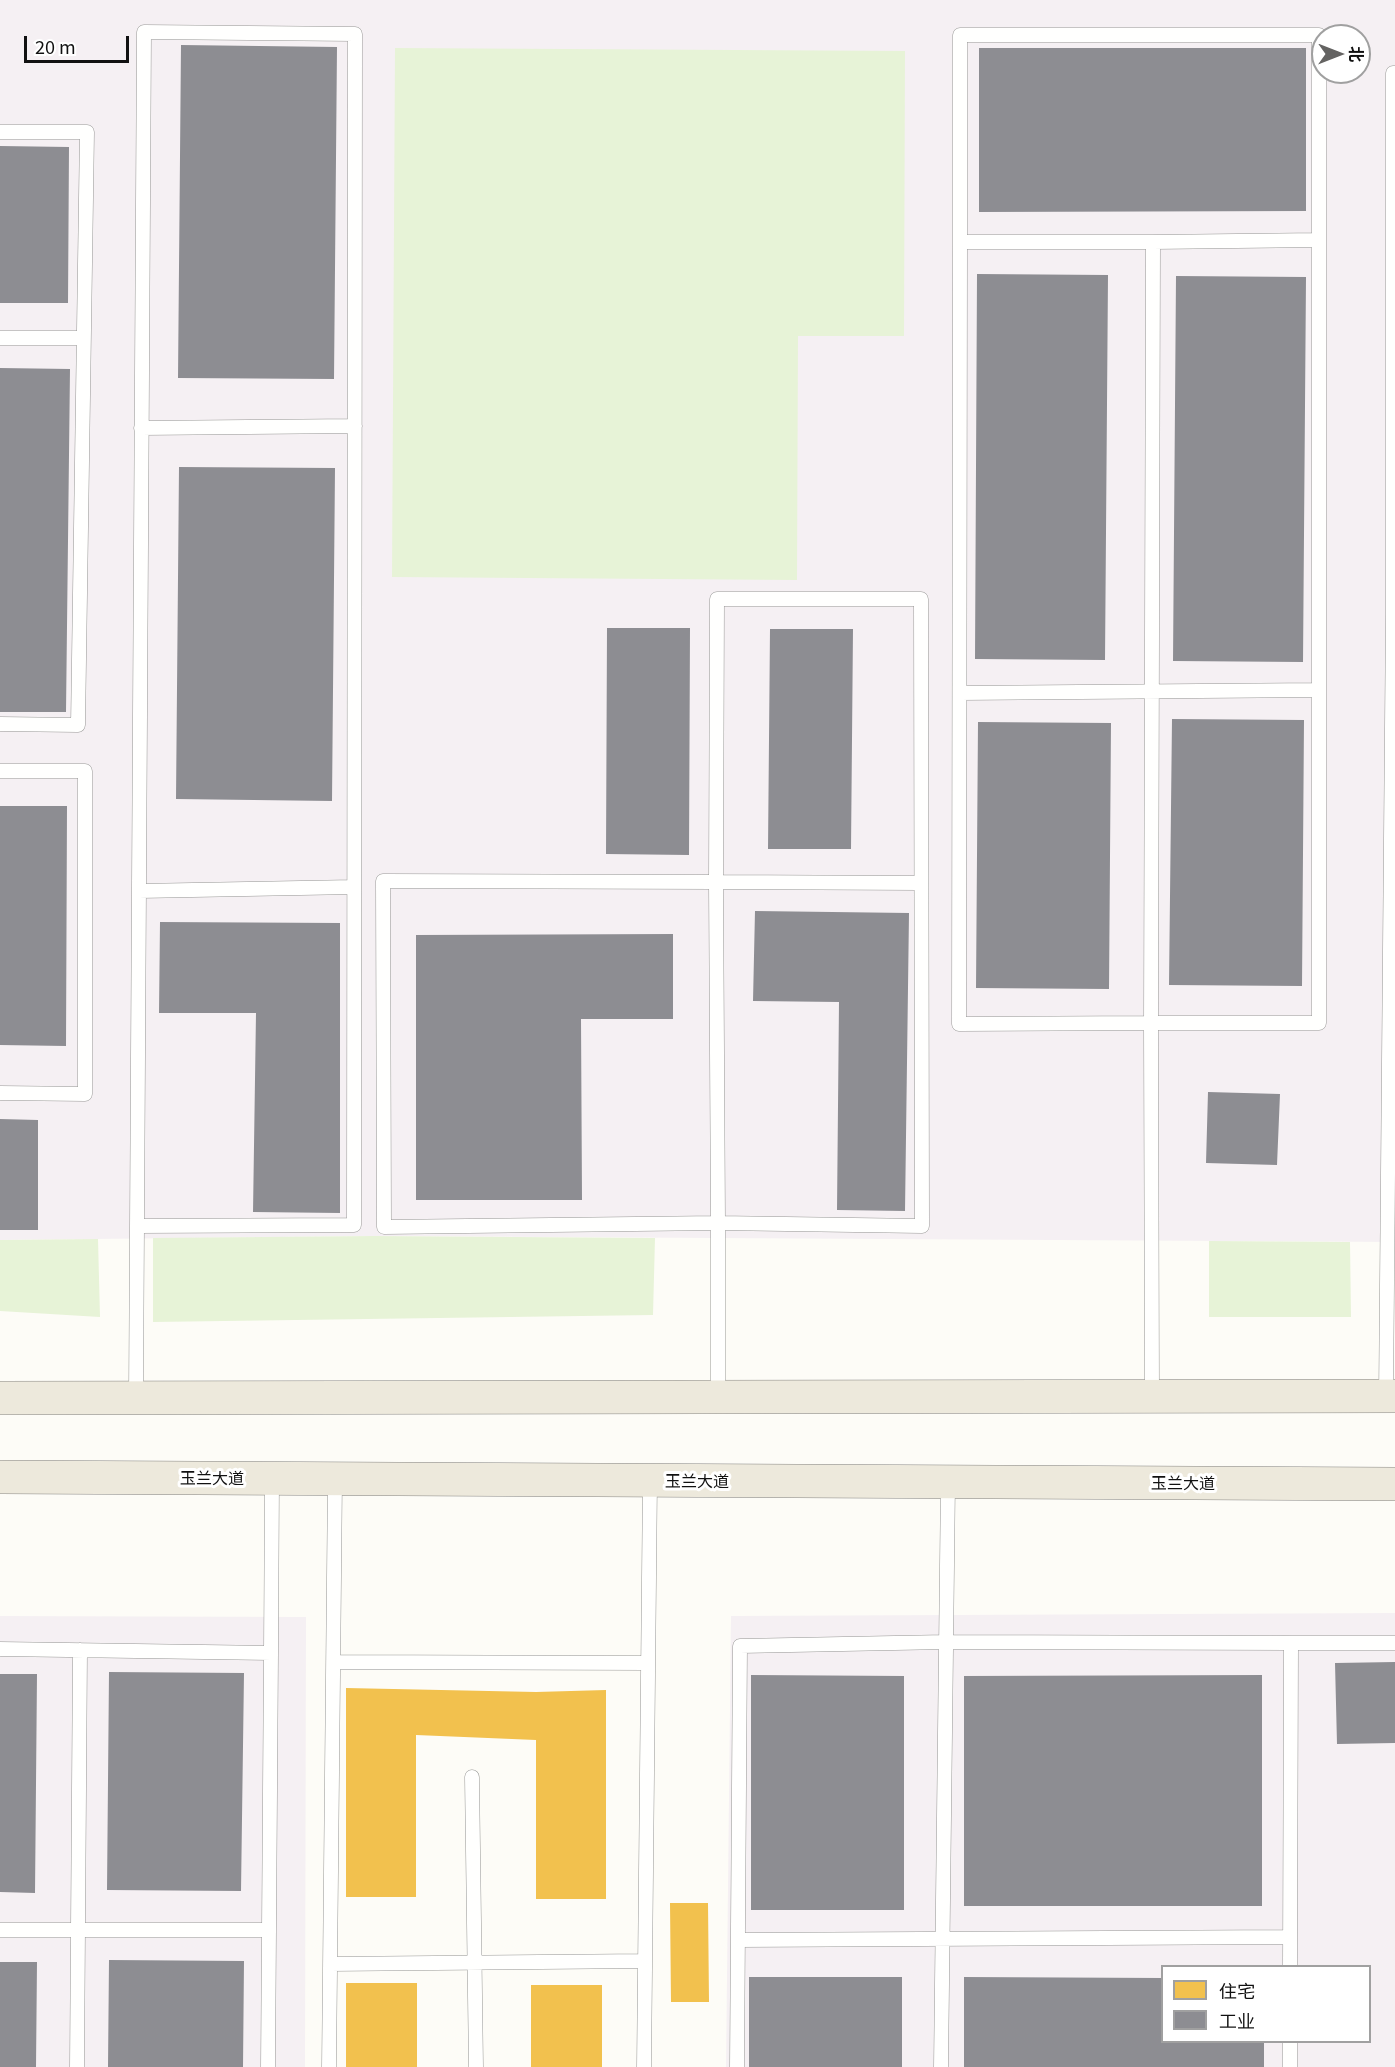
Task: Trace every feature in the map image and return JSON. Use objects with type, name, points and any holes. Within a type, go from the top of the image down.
[{"type":"main road","points":[[0,1398],[1390,1396]]},
{"type":"main road","name":"玉兰大道","points":[[0,1477],[1395,1484]]},
{"type":"lane","points":[[136,1397],[141,428],[144,32],[355,34],[354,1225],[137,1226]]},
{"type":"lane","points":[[960,35],[1319,35],[1319,1023],[959,1024],[960,242],[960,35]]},
{"type":"lane","points":[[1390,1396],[1394,615],[1393,73],[1395,73]]},
{"type":"lane","points":[[0,132],[87,132],[78,724],[0,724]]},
{"type":"lane","points":[[960,242],[1319,240]]},
{"type":"lane","points":[[1152,1396],[1153,242]]},
{"type":"lane","points":[[0,338],[83,338]]},
{"type":"lane","points":[[141,428],[355,426]]},
{"type":"lane","points":[[718,1397],[718,1223],[716,882],[717,599],[921,599],[922,1226],[718,1223],[384,1227],[383,881],[716,882],[920,883]]},
{"type":"lane","points":[[960,693],[1319,690]]},
{"type":"lane","points":[[0,771],[85,771],[85,1094],[0,1093]]},
{"type":"lane","points":[[139,891],[354,887]]},
{"type":"lane","points":[[268,2067],[272,1479]]},
{"type":"lane","points":[[329,2067],[335,1479]]},
{"type":"lane","points":[[644,2067],[650,1480]]},
{"type":"lane","points":[[941,2067],[948,1482]]},
{"type":"lane","points":[[737,2067],[740,1646],[946,1642],[1395,1643]]},
{"type":"lane","points":[[1290,1965],[1292,1643]]},
{"type":"lane","points":[[0,1649],[271,1653]]},
{"type":"lane","points":[[77,2067],[80,1650]]},
{"type":"lane","points":[[333,1662],[648,1663]]},
{"type":"lane","points":[[472,1777],[476,2067]]},
{"type":"lane","points":[[0,1930],[269,1930]]},
{"type":"lane","points":[[738,1940],[1290,1937]]},
{"type":"lane","points":[[330,1964],[645,1961]]},
{"type":"lane","points":[[1290,2043],[1290,2067]]},
{"type":"shaded area","points":[[0,0],[1395,0],[1395,1242],[374,1236],[0,1240]]},
{"type":"shaded area","points":[[1395,1613],[1395,2067],[726,2067],[731,1616]]},
{"type":"shaded area","points":[[0,1616],[306,1617],[305,2067],[0,2067]]},
{"type":"green space","points":[[395,48],[905,51],[904,336],[798,336],[797,580],[392,577]]},
{"type":"green space","points":[[374,1236],[655,1238],[653,1315],[153,1322],[153,1238]]},
{"type":"green space","points":[[98,1239],[100,1317],[0,1311],[0,1240]]},
{"type":"green space","points":[[1209,1241],[1350,1242],[1351,1317],[1209,1317]]},
{"type":"building: 住宅","points":[[346,1688],[536,1692],[606,1690],[606,1899],[536,1899],[536,1740],[416,1735],[416,1897],[346,1897]]},
{"type":"building: 住宅","points":[[670,1903],[708,1903],[709,2002],[671,2002]]},
{"type":"building: 住宅","points":[[346,1983],[417,1983],[417,2067],[346,2067]]},
{"type":"building: 住宅","points":[[531,1985],[602,1985],[602,2067],[531,2067]]},
{"type":"building: 工业","points":[[181,45],[337,47],[334,379],[178,378]]},
{"type":"building: 工业","points":[[979,48],[1306,48],[1306,211],[979,212]]},
{"type":"building: 工业","points":[[0,146],[69,147],[68,303],[0,303]]},
{"type":"building: 工业","points":[[977,274],[1108,275],[1105,660],[975,659]]},
{"type":"building: 工业","points":[[1176,276],[1306,277],[1303,662],[1173,661]]},
{"type":"building: 工业","points":[[0,368],[70,369],[66,712],[0,712]]},
{"type":"building: 工业","points":[[179,467],[335,468],[332,801],[176,799]]},
{"type":"building: 工业","points":[[607,628],[690,628],[689,855],[606,854]]},
{"type":"building: 工业","points":[[770,629],[853,629],[851,849],[768,849]]},
{"type":"building: 工业","points":[[1172,719],[1304,720],[1302,986],[1169,985]]},
{"type":"building: 工业","points":[[978,722],[1111,723],[1109,989],[976,988]]},
{"type":"building: 工业","points":[[0,806],[67,806],[66,1046],[0,1045]]},
{"type":"building: 工业","points":[[755,911],[909,913],[905,1211],[837,1210],[839,1002],[753,1001]]},
{"type":"building: 工业","points":[[160,922],[340,923],[340,1213],[253,1212],[256,1013],[159,1013]]},
{"type":"building: 工业","points":[[673,934],[673,1019],[581,1019],[582,1200],[416,1200],[416,935]]},
{"type":"building: 工业","points":[[1208,1092],[1280,1094],[1277,1165],[1206,1163]]},
{"type":"building: 工业","points":[[0,1119],[38,1120],[38,1230],[0,1230]]},
{"type":"building: 工业","points":[[1395,1662],[1395,1743],[1337,1744],[1335,1663]]},
{"type":"building: 工业","points":[[109,1672],[244,1673],[241,1891],[107,1890]]},
{"type":"building: 工业","points":[[0,1674],[37,1674],[35,1893],[0,1892]]},
{"type":"building: 工业","points":[[751,1675],[904,1676],[904,1910],[751,1910]]},
{"type":"building: 工业","points":[[1262,1675],[1262,1906],[964,1906],[964,1676]]},
{"type":"building: 工业","points":[[109,1960],[244,1961],[243,2067],[108,2067]]},
{"type":"building: 工业","points":[[0,1962],[37,1962],[36,2067],[0,2067]]},
{"type":"building: 工业","points":[[749,1977],[902,1977],[902,2067],[749,2067]]},
{"type":"building: 工业","points":[[964,1977],[1161,1978],[1161,2043],[1264,2043],[1264,2067],[964,2067]]}]
